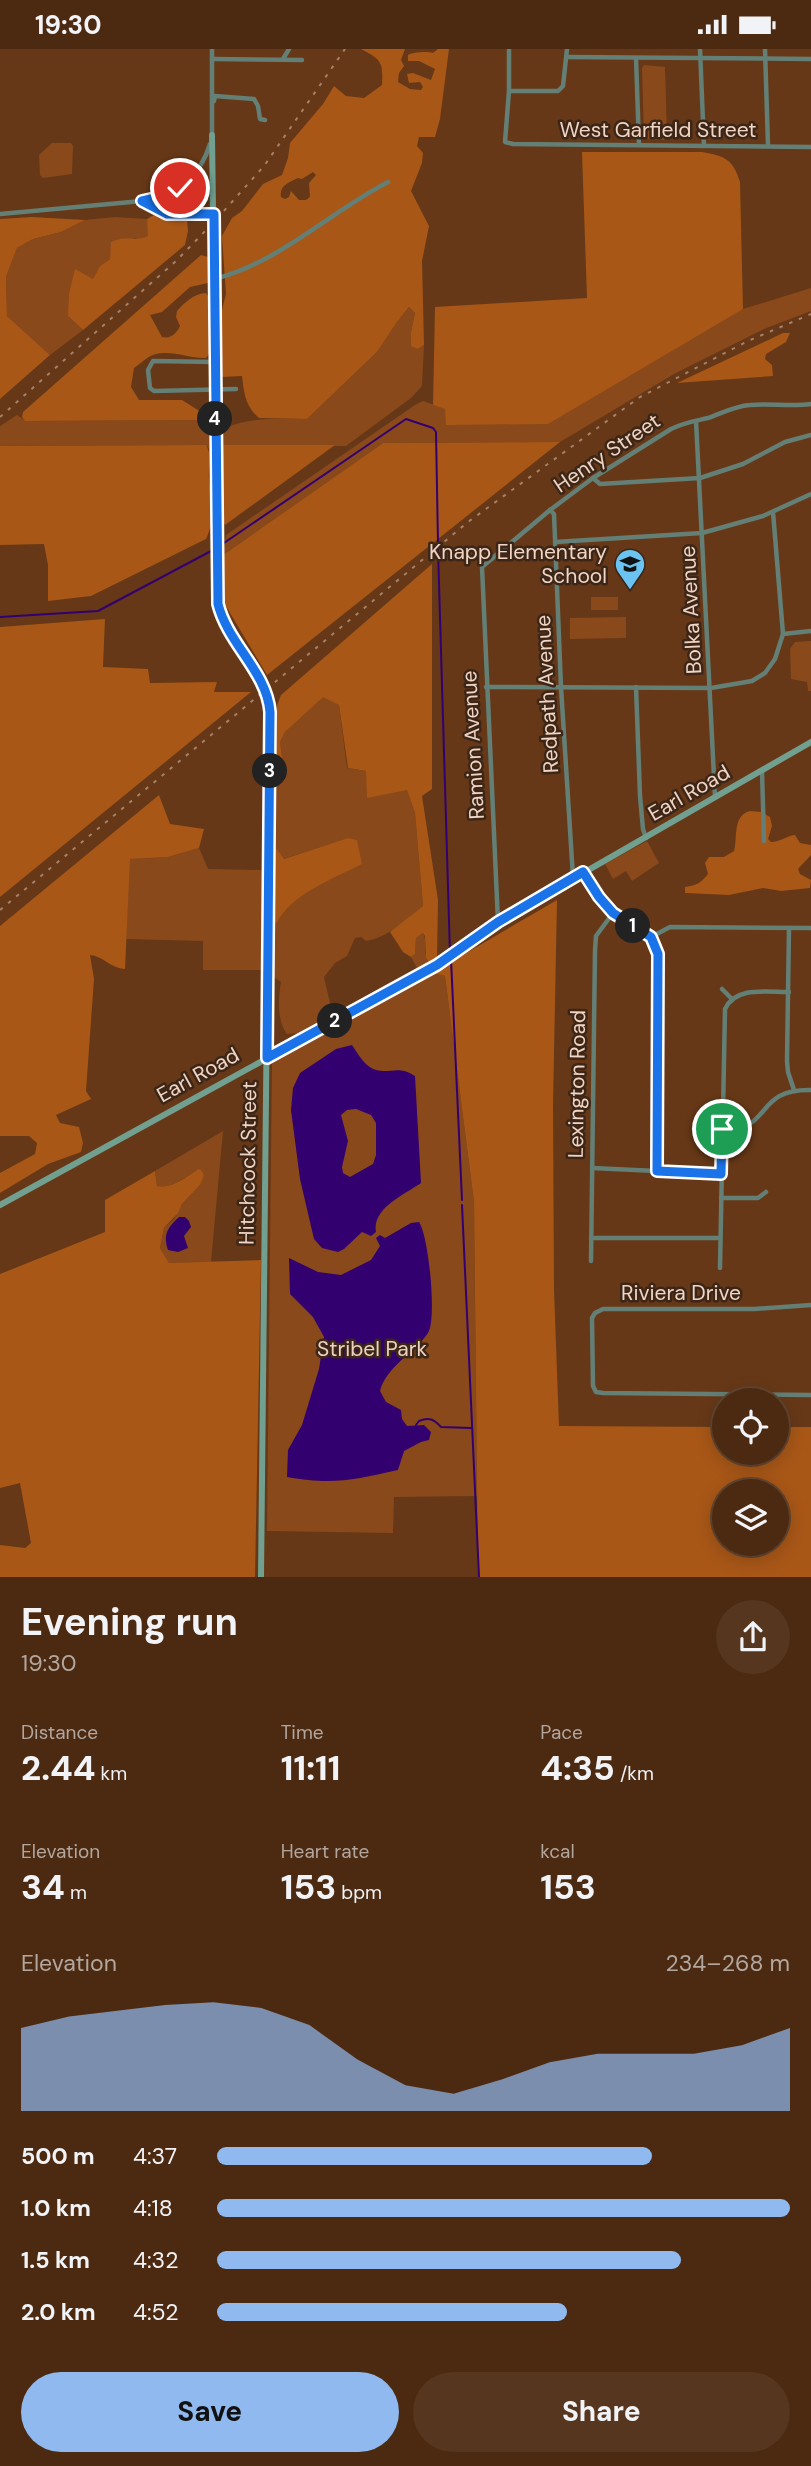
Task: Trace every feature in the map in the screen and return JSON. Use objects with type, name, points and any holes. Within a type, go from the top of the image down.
[{"type":"street","name":"Hitchcock Street","points":[[212,49],[218,604],[230,635],[267,692],[270,712],[261,1577]]},
{"type":"street","points":[[283,59],[289,49]]},
{"type":"street","points":[[509,49],[509,91],[558,91],[563,86],[567,49]]},
{"type":"street","points":[[700,49],[704,146]]},
{"type":"street","points":[[765,49],[768,146]]},
{"type":"street","points":[[567,57],[811,59]]},
{"type":"street","points":[[636,58],[639,145]]},
{"type":"street","points":[[212,59],[302,60]]},
{"type":"street","name":"West Garfield Street","points":[[509,91],[505,142],[811,147]]},
{"type":"street","points":[[211,112],[215,96],[251,98],[258,106],[260,119],[265,120]]},
{"type":"street","points":[[0,214],[142,201],[168,195],[186,184],[204,161],[212,135]]},
{"type":"street","points":[[214,279],[245,270],[388,182]]},
{"type":"street","points":[[142,201],[167,214],[214,214]]},
{"type":"street","points":[[215,362],[156,361],[151,363],[148,370],[150,388],[154,391],[236,389]]},
{"type":"street","name":"Henry Street","points":[[482,568],[593,478],[683,423],[746,406],[791,407],[811,404]]},
{"type":"street","name":"Bolka Avenue","points":[[696,421],[715,798]]},
{"type":"street","points":[[593,478],[600,484],[700,478],[743,464],[763,451],[785,442],[811,435]]},
{"type":"street","points":[[555,542],[702,533],[773,512],[811,494]]},
{"type":"street","name":"Redpath Avenue","points":[[551,510],[554,514],[573,877]]},
{"type":"street","points":[[486,687],[710,688],[752,681],[765,673],[775,659],[783,634],[773,512]]},
{"type":"street","name":"Ramion Avenue","points":[[482,568],[498,922]]},
{"type":"street","points":[[783,634],[811,631]]},
{"type":"street","points":[[636,687],[640,795],[646,838]]},
{"type":"street","name":"Earl Road","points":[[0,1205],[437,965],[498,922],[573,877],[811,742]]},
{"type":"street","points":[[762,771],[764,841]]},
{"type":"street","points":[[583,872],[613,913],[651,937],[658,954],[657,1171]]},
{"type":"street","name":"Lexington Road","points":[[591,1261],[595,950],[596,936],[613,913]]},
{"type":"street","points":[[651,937],[670,927],[811,928]]},
{"type":"street","points":[[789,928],[787,1061],[794,1090]]},
{"type":"street","points":[[722,989],[731,998]]},
{"type":"street","points":[[720,1268],[725,1009],[731,998],[751,992],[789,992]]},
{"type":"street","points":[[722,1129],[741,1127],[754,1119],[776,1096],[794,1090],[811,1090]]},
{"type":"street","points":[[592,1168],[721,1174]]},
{"type":"street","points":[[721,1198],[758,1198],[766,1192]]},
{"type":"street","points":[[591,1238],[720,1238]]},
{"type":"street","name":"Riviera Drive","points":[[811,1305],[603,1309],[592,1318],[592,1332],[593,1386],[596,1392],[811,1395]]},
{"type":"green space","points":[[644,65],[665,67],[667,136],[664,140],[648,139],[644,136]]},
{"type":"green space","points":[[52,143],[71,143],[73,146],[72,174],[43,178],[40,175],[39,155]]},
{"type":"green space","points":[[115,217],[147,219],[149,236],[141,240],[134,238],[111,250],[110,259],[100,266],[93,280],[85,276],[68,316],[83,330],[50,355],[7,316],[6,277],[17,248],[33,239],[61,232],[85,220]]},
{"type":"green space","points":[[811,288],[811,311],[764,329],[674,374],[560,442],[383,443],[223,555],[226,535],[423,401],[446,409],[446,425],[743,309]]},
{"type":"green space","points":[[409,307],[415,313],[411,332],[418,349],[424,345],[422,386],[411,398],[346,446],[219,445],[219,431],[240,423],[262,419],[307,419],[377,352]]},
{"type":"green space","points":[[17,415],[26,421],[205,420],[209,417],[209,449],[206,445],[0,446],[0,426]]},
{"type":"green space","points":[[591,597],[618,597],[618,610],[591,610]]},
{"type":"green space","points":[[626,617],[626,638],[570,639],[570,618]]},
{"type":"green space","points":[[811,641],[811,691],[808,691],[807,682],[791,679],[790,649],[795,642]]},
{"type":"green space","points":[[323,696],[339,705],[347,768],[366,771],[407,789],[415,813],[423,906],[382,936],[366,941],[361,937],[355,938],[347,956],[335,963],[324,977],[331,1007],[328,1016],[298,1033],[287,1034],[280,1016],[281,982],[272,976],[272,932],[286,908],[297,899],[362,863],[349,838],[283,859],[276,848],[274,773],[283,764],[280,742],[285,732]]},
{"type":"green space","points":[[647,841],[659,863],[632,881],[626,871],[613,879],[605,864]]},
{"type":"green space","points":[[199,848],[208,869],[262,870],[261,970],[203,970],[203,941],[126,939],[129,859],[168,857]]},
{"type":"green space","points":[[423,933],[427,958],[434,964],[419,972],[411,957],[415,954],[416,938]]},
{"type":"green space","name":"Stribel Park","points":[[432,973],[445,976],[474,1202],[477,1496],[394,1497],[393,1533],[267,1531],[272,1058]]},
{"type":"green space","points":[[223,1131],[211,1262],[169,1263],[160,1248],[164,1228],[200,1185],[198,1169],[168,1186],[157,1186],[155,1171]]},
{"type":"shaded area","points":[[361,49],[405,49],[401,60],[404,66],[399,73],[398,82],[410,89],[421,90],[423,87],[420,82],[409,83],[407,74],[413,73],[431,80],[435,69],[419,61],[408,61],[408,55],[449,49],[440,119],[435,137],[419,137],[417,146],[423,153],[422,163],[411,191],[429,226],[422,261],[424,345],[418,349],[411,346],[415,313],[409,307],[377,352],[307,419],[259,418],[248,404],[242,376],[221,377],[220,318],[226,294],[222,236],[232,218],[242,211],[263,184],[282,175],[290,143],[323,104],[334,86],[346,96],[364,98],[382,85],[380,63]],"holes":[[[313,172],[316,175],[309,183],[310,197],[306,200],[299,200],[291,191],[289,197],[281,197],[283,187],[288,183]]]},
{"type":"shaded area","points":[[582,152],[702,152],[717,155],[731,163],[740,182],[743,309],[548,424],[446,425],[445,409],[433,405],[435,307],[587,298]]},
{"type":"shaded area","points":[[154,215],[187,219],[185,245],[83,330],[68,316],[69,294],[75,269],[93,279],[100,266],[110,259],[111,242],[148,236],[147,219]]},
{"type":"shaded area","points":[[32,217],[85,220],[61,232],[33,239],[17,248],[6,277],[7,316],[50,355],[0,399],[0,219]]},
{"type":"shaded area","points":[[201,255],[208,257],[208,283],[190,287],[162,312],[150,315],[162,337],[171,337],[180,326],[176,317],[177,311],[194,297],[206,293],[209,354],[206,358],[166,353],[151,356],[134,368],[131,387],[139,400],[182,400],[209,417],[205,420],[25,421],[23,412]]},
{"type":"shaded area","points":[[783,333],[790,333],[786,342],[766,354],[765,359],[772,365],[773,376],[677,383]]},
{"type":"shaded area","points":[[560,442],[267,675],[224,603],[223,555],[383,443]]},
{"type":"shaded area","points":[[206,445],[212,509],[206,539],[91,596],[48,601],[48,565],[44,544],[0,545],[0,446]]},
{"type":"shaded area","points":[[219,445],[335,445],[225,525],[221,518]]},
{"type":"shaded area","points":[[432,564],[432,789],[422,796],[438,900],[437,959],[429,962],[426,958],[423,933],[416,938],[415,954],[411,957],[403,952],[390,932],[423,906],[415,813],[407,790],[367,798],[366,771],[348,768],[339,705],[323,697],[285,732],[280,742],[283,764],[278,769],[273,732],[281,695]]},
{"type":"shaded area","points":[[105,619],[103,667],[148,669],[150,683],[217,682],[214,692],[251,692],[0,897],[0,627]]},
{"type":"shaded area","points":[[159,795],[170,824],[204,829],[199,848],[168,857],[130,859],[125,969],[90,955],[94,979],[86,1091],[91,1099],[56,1115],[60,1123],[79,1127],[83,1143],[81,1152],[48,1164],[0,1193],[0,1173],[35,1154],[37,1143],[29,1136],[0,1136],[0,926]]},
{"type":"shaded area","points":[[750,811],[761,812],[770,817],[772,826],[768,839],[771,842],[795,835],[800,843],[811,845],[811,855],[798,869],[800,874],[811,880],[810,888],[781,891],[763,888],[729,895],[685,893],[685,887],[698,883],[708,874],[705,863],[709,857],[724,857],[734,851],[740,817]]},
{"type":"shaded area","points":[[348,838],[357,840],[362,864],[302,896],[283,913],[276,924],[273,919],[272,849],[276,848],[284,859]]},
{"type":"shaded area","points":[[557,900],[553,1105],[554,1290],[559,1426],[712,1427],[712,1465],[789,1465],[789,1427],[811,1427],[811,1577],[478,1577],[474,1202],[445,976],[432,973]]},
{"type":"shaded area","points":[[352,1045],[362,1060],[372,1068],[382,1071],[399,1070],[415,1076],[421,1183],[384,1209],[376,1223],[376,1232],[371,1236],[362,1232],[338,1252],[322,1248],[314,1239],[300,1179],[291,1110],[293,1088],[300,1073],[336,1049]],"holes":[[[356,1109],[371,1115],[376,1123],[376,1155],[373,1164],[350,1177],[343,1173],[342,1167],[348,1141],[341,1115],[347,1110]]]},
{"type":"shaded area","points":[[198,1169],[204,1175],[200,1185],[164,1228],[160,1248],[169,1263],[261,1260],[255,1577],[0,1577],[0,1545],[25,1548],[31,1543],[20,1483],[0,1488],[0,1274],[105,1232],[105,1200],[155,1171],[157,1186],[168,1186]]},
{"type":"shaded area","points":[[179,1217],[185,1217],[191,1227],[184,1236],[188,1248],[178,1252],[168,1250],[166,1236]]},
{"type":"shaded area","points":[[419,1222],[429,1260],[431,1325],[422,1340],[394,1367],[380,1391],[386,1402],[401,1410],[402,1419],[407,1426],[424,1425],[431,1432],[429,1440],[404,1451],[398,1470],[343,1480],[317,1481],[287,1477],[288,1450],[302,1425],[319,1369],[324,1337],[313,1317],[290,1294],[289,1258],[318,1272],[341,1275],[371,1260],[380,1246],[376,1238],[380,1235],[385,1238],[411,1223]]},
{"type":"waterway","points":[[221,545],[406,419],[433,428],[436,432],[438,543]]},
{"type":"waterway","points":[[0,617],[98,611],[213,550]]},
{"type":"waterway","points":[[438,550],[450,954]]},
{"type":"waterway","points":[[451,959],[462,1200]]},
{"type":"waterway","points":[[462,1205],[479,1577]]},
{"type":"waterway","points":[[416,1425],[419,1421],[429,1419],[441,1427],[471,1428]]},
{"type":"railway","points":[[0,417],[176,261],[214,222],[264,166],[345,49]]},
{"type":"railway","points":[[0,910],[468,522],[640,397],[748,341],[811,314]]},
{"type":"place","name":"Knapp Elementary School","points":[[630,591]]},
{"type":"route","points":[[180,188],[168,195],[142,201],[167,214],[214,214],[218,604],[230,635],[267,692],[270,712],[267,1058],[437,965],[498,922],[583,872],[613,913],[651,937],[658,954],[657,1171],[721,1174],[722,1129]]}]
